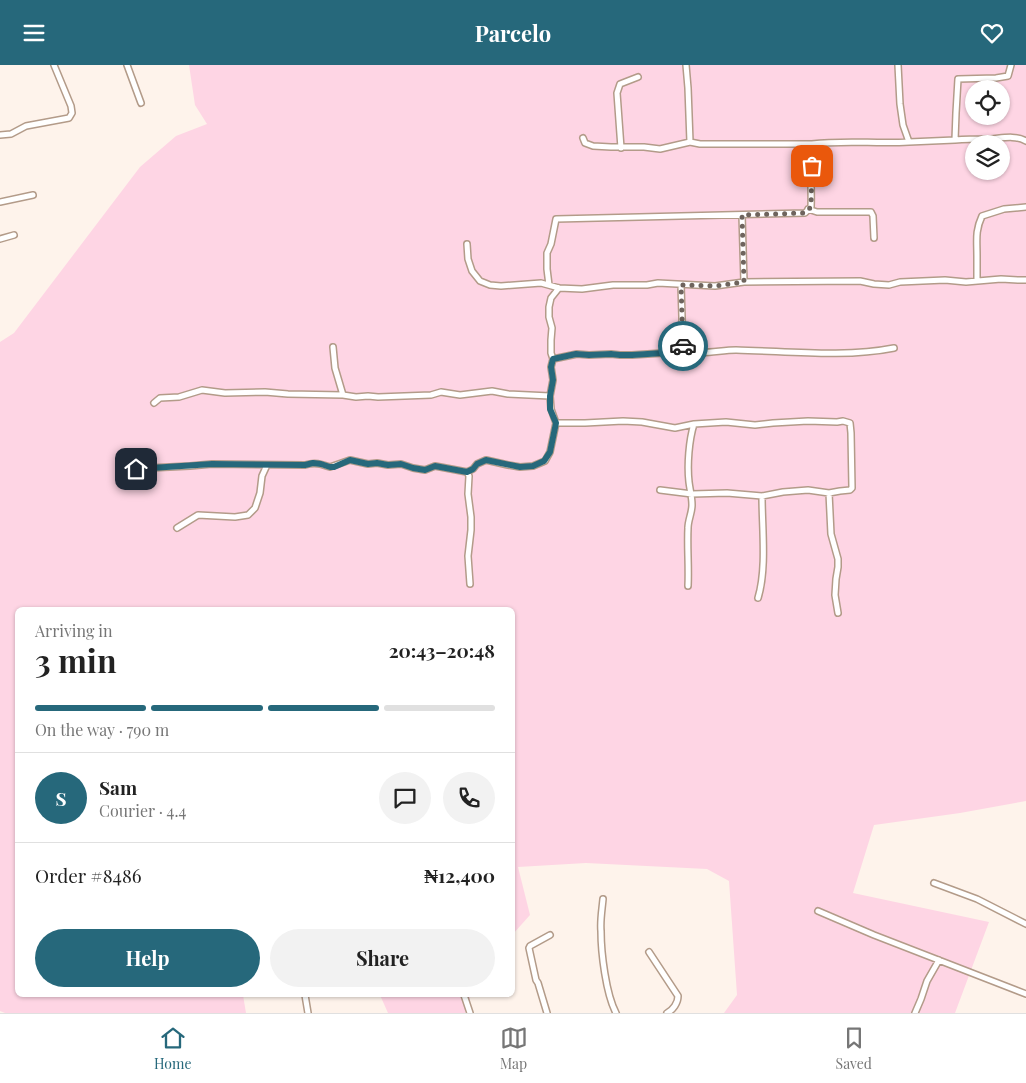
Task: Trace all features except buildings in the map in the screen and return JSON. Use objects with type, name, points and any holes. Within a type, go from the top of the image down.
[{"type":"street","points":[[0,135],[11,134],[26,126],[69,117],[72,113],[71,106],[54,65]]},
{"type":"street","points":[[127,65],[141,103]]},
{"type":"street","points":[[686,65],[690,142]]},
{"type":"street","points":[[898,65],[903,125],[909,142]]},
{"type":"street","points":[[955,140],[958,79],[1008,76],[1012,65]]},
{"type":"street","points":[[621,147],[617,93],[620,84],[638,77]]},
{"type":"street","points":[[583,138],[584,143],[593,146],[660,149],[690,142],[700,144],[888,143],[1010,137],[1026,141]]},
{"type":"street","points":[[549,285],[546,269],[547,253],[551,244],[556,219],[805,213],[811,207],[812,144]]},
{"type":"street","points":[[0,202],[33,195]]},
{"type":"street","points":[[976,280],[976,236],[982,216],[1004,209],[1026,207]]},
{"type":"street","points":[[808,209],[817,212],[871,212],[874,216],[874,238]]},
{"type":"street","points":[[742,215],[744,282]]},
{"type":"street","points":[[0,239],[14,235]]},
{"type":"street","points":[[467,244],[468,259],[472,271],[480,281],[500,286],[542,283],[559,288],[582,289],[613,285],[647,285],[658,283],[715,286],[744,282],[860,281],[874,285],[889,285],[900,282],[945,279],[966,282],[1001,279],[1026,280]]},
{"type":"street","points":[[681,285],[683,349]]},
{"type":"street","points":[[124,478],[124,471],[129,469],[212,464],[305,465],[313,463],[334,467],[350,460],[368,464],[401,464],[425,470],[435,466],[467,472],[486,460],[520,467],[533,466],[544,461],[550,452],[556,423],[550,409],[553,380],[551,367],[553,359],[551,353],[552,328],[549,307],[551,298],[559,288]]},
{"type":"street","points":[[333,347],[335,368],[343,395]]},
{"type":"street","points":[[553,359],[576,354],[632,355],[663,353],[683,349],[705,353],[734,350],[846,353],[894,348]]},
{"type":"street","points":[[154,403],[160,398],[179,397],[202,390],[225,393],[343,395],[356,397],[431,395],[441,392],[460,395],[492,391],[508,394],[550,396]]},
{"type":"street","points":[[556,423],[623,421],[675,428],[694,424],[726,422],[755,425],[808,421],[843,421],[850,423],[852,487],[850,490],[829,493],[808,490],[762,496],[727,493],[692,494],[660,490]]},
{"type":"street","points":[[688,586],[688,524],[692,507],[689,481],[690,450],[694,424]]},
{"type":"street","points":[[177,528],[198,515],[235,517],[248,515],[255,508],[260,493],[262,476],[268,465]]},
{"type":"street","points":[[467,472],[469,476],[468,494],[471,517],[468,556],[470,584]]},
{"type":"street","points":[[829,493],[832,534],[838,559],[835,595],[838,613]]},
{"type":"street","points":[[758,598],[762,586],[762,496]]},
{"type":"street","points":[[934,883],[977,899],[1026,924]]},
{"type":"street","points":[[603,899],[600,931],[604,970],[616,1013]]},
{"type":"street","points":[[818,911],[874,935],[1026,994]]},
{"type":"street","points":[[548,1013],[536,980],[529,948],[550,935]]},
{"type":"street","points":[[649,953],[678,996],[677,1003],[667,1013]]},
{"type":"street","points":[[915,1013],[927,981],[939,960]]},
{"type":"street","points":[[305,997],[308,1013]]},
{"type":"street","points":[[465,997],[470,1013]]},
{"type":"shaded area","points":[[189,65],[1026,65],[1026,801],[960,813],[874,825],[853,893],[989,922],[955,1013],[724,1013],[737,995],[729,881],[707,869],[586,863],[518,867],[530,915],[515,932],[515,607],[15,607],[15,997],[243,997],[246,1013],[5,1013],[0,1011],[0,342],[14,333],[140,167],[176,136],[207,124],[195,105]]},
{"type":"shaded area","points":[[381,997],[470,997],[465,1013],[388,1013]]},
{"type":"way so far","points":[[683,346],[681,285],[715,286],[744,282],[742,215],[805,213],[811,207],[812,166]]},
{"type":"route","points":[[136,469],[212,464],[305,465],[313,463],[334,467],[350,460],[368,464],[401,464],[425,470],[435,466],[467,472],[486,460],[520,467],[533,466],[544,461],[550,452],[556,423],[550,409],[553,380],[551,367],[553,359],[576,354],[632,355],[663,353],[683,349],[683,346]]}]
